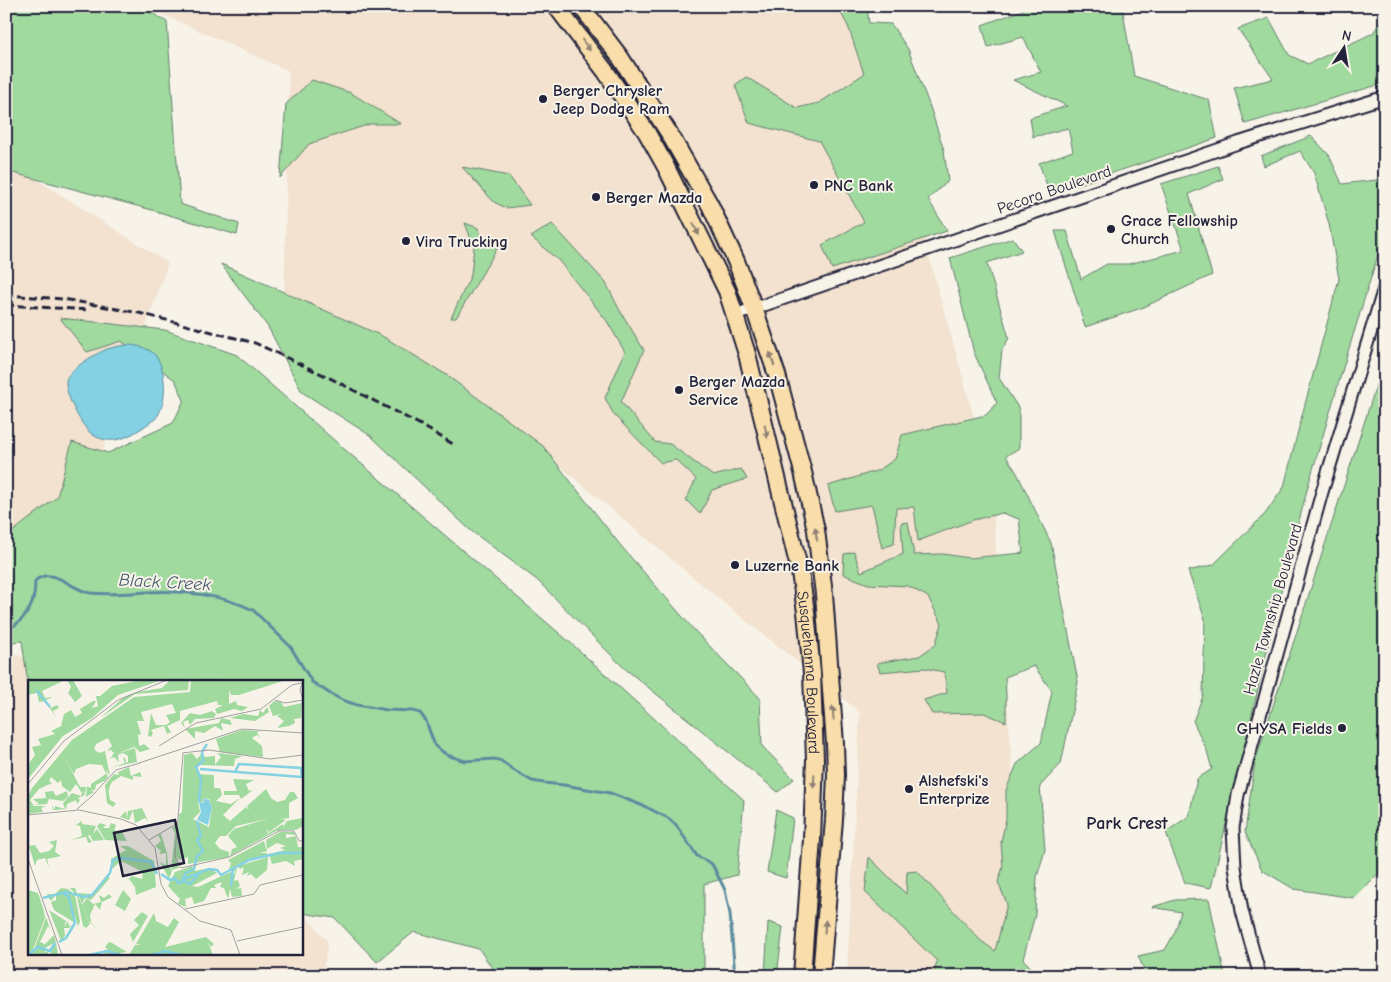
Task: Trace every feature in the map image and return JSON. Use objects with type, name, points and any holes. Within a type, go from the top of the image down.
[{"type":"highway","name":"Susquehanna Boulevard","points":[[556,6],[606,72],[647,134],[666,167],[727,291],[748,354],[800,572],[810,647],[815,760],[812,839],[802,976]]},
{"type":"highway","name":"Susquehanna Boulevard","points":[[581,6],[620,57],[669,133],[710,204],[736,261],[754,308],[777,375],[803,472],[816,530],[824,594],[831,672],[836,775],[831,869],[821,976]]},
{"type":"street","name":"Pecora Boulevard","points":[[735,315],[1238,143],[1385,97]]},
{"type":"street","name":"Hazle Township Boulevard","points":[[1260,976],[1242,910],[1235,867],[1233,828],[1238,795],[1319,501],[1385,285]]},
{"type":"shaded area","points":[[144,6],[843,6],[892,125],[991,478],[1021,895],[1017,976],[847,976],[860,712],[713,594],[483,402],[284,307],[289,71]]},
{"type":"shaded area","points":[[6,160],[168,263],[91,484],[6,558]]},
{"type":"shaded area","points":[[6,652],[90,680],[28,680],[28,954],[302,954],[302,911],[328,942],[322,976],[6,976]]},
{"type":"green space","points":[[6,6],[140,6],[167,22],[180,204],[239,224],[237,235],[6,171]]},
{"type":"green space","points":[[837,6],[867,6],[869,23],[891,24],[908,49],[944,150],[948,181],[928,199],[947,231],[832,269],[822,245],[864,222],[819,141],[749,123],[735,85],[746,77],[797,108],[819,103],[864,74],[848,26]]},
{"type":"green space","points":[[1022,6],[1122,6],[1134,76],[1209,100],[1217,138],[1050,194],[1039,163],[1073,151],[1068,128],[1033,137],[1030,118],[1067,106],[1013,80],[1041,72],[1023,37],[988,47],[982,25],[1023,10]]},
{"type":"green space","points":[[1385,15],[1385,83],[1245,124],[1234,88],[1273,79],[1238,29],[1269,18],[1289,55],[1308,64],[1373,33]]},
{"type":"green space","points":[[312,80],[351,93],[401,124],[370,124],[309,144],[280,178],[286,104]]},
{"type":"green space","points":[[1311,136],[1329,155],[1342,184],[1385,179],[1385,232],[1308,486],[1281,591],[1211,888],[1185,883],[1166,832],[1189,816],[1197,779],[1212,769],[1207,751],[1193,721],[1203,696],[1205,619],[1188,571],[1213,565],[1265,514],[1284,487],[1339,279],[1329,224],[1314,173],[1300,151],[1264,166],[1261,156]]},
{"type":"green space","points":[[1218,166],[1223,179],[1189,194],[1212,275],[1144,307],[1085,327],[1055,231],[1067,231],[1081,279],[1107,264],[1129,264],[1184,250],[1161,184]]},
{"type":"green space","points":[[462,167],[509,176],[530,205],[506,208],[494,202]]},
{"type":"green space","points":[[465,223],[478,228],[484,243],[498,247],[456,318],[451,318],[471,275],[474,247]]},
{"type":"green space","points":[[552,224],[606,283],[619,309],[644,350],[621,402],[655,442],[670,444],[713,476],[741,469],[747,479],[712,490],[700,514],[686,500],[696,479],[676,460],[661,463],[614,415],[605,398],[625,352],[607,321],[559,261],[531,237]]},
{"type":"green space","points":[[1013,238],[1022,251],[987,263],[1009,338],[1002,350],[999,378],[1019,409],[1019,448],[1006,456],[1017,473],[1051,543],[1078,682],[1061,764],[1040,786],[1045,850],[1037,877],[1035,915],[1023,959],[1039,976],[933,976],[937,961],[865,892],[869,857],[906,894],[907,872],[917,871],[980,940],[995,951],[1007,904],[998,882],[1003,867],[1001,842],[1006,819],[1006,790],[1017,764],[1041,743],[1052,691],[1034,666],[1005,677],[1006,722],[984,713],[932,714],[924,700],[947,693],[944,672],[924,668],[880,672],[877,663],[919,656],[935,645],[942,624],[928,597],[908,586],[868,584],[843,574],[844,554],[854,552],[861,572],[903,554],[901,523],[908,522],[914,555],[943,554],[969,558],[1023,553],[1019,519],[1002,513],[973,520],[918,541],[914,507],[896,508],[894,544],[882,548],[872,505],[835,511],[828,486],[879,470],[895,459],[902,435],[986,415],[997,403],[974,353],[950,258]]},
{"type":"green space","points":[[221,264],[382,336],[445,374],[543,446],[621,546],[695,631],[760,698],[762,746],[794,779],[778,792],[623,667],[537,580],[470,530],[371,436],[302,392],[268,327]]},
{"type":"green space","points":[[60,318],[165,330],[237,355],[573,645],[744,800],[737,875],[704,884],[704,976],[498,976],[479,949],[414,932],[377,962],[335,918],[302,913],[302,680],[28,680],[28,684],[22,641],[6,643],[6,537],[57,497],[72,442],[108,453],[173,423],[184,400],[175,380],[121,341],[87,352]]},
{"type":"green space","points":[[1385,358],[1385,867],[1354,898],[1294,889],[1262,870],[1245,832],[1255,762]]},
{"type":"green space","points":[[776,810],[793,818],[786,878],[767,872]]},
{"type":"green space","points":[[1209,899],[1225,976],[1147,976],[1138,956],[1165,950],[1175,932],[1181,912],[1152,907],[1175,900]]},
{"type":"green space","points":[[768,922],[783,927],[777,976],[765,976]]},
{"type":"water","points":[[130,345],[150,351],[159,361],[164,378],[162,405],[155,419],[131,435],[115,440],[101,439],[93,435],[79,419],[68,394],[66,381],[71,372],[97,354],[110,348]]},
{"type":"waterway","name":"Black Creek","points":[[6,628],[20,621],[30,608],[35,581],[49,576],[56,577],[91,593],[188,593],[215,597],[253,610],[290,646],[312,682],[342,700],[357,705],[420,713],[426,721],[435,746],[447,755],[465,761],[494,759],[501,761],[532,781],[610,793],[668,818],[676,825],[697,856],[712,864],[725,890],[730,914],[735,976]]},
{"type":"railway","points":[[6,295],[63,299],[139,313],[255,343],[328,377],[419,424],[453,444]]},
{"type":"railway","points":[[6,305],[89,310]]},
{"type":"place","name":"Berger Chrysler Jeep Dodge Ram","points":[[543,99]]},
{"type":"place","name":"PNC Bank","points":[[814,185]]},
{"type":"place","name":"Berger Mazda","points":[[596,197]]},
{"type":"place","name":"Grace Fellowship Church","points":[[1111,229]]},
{"type":"place","name":"Vira Trucking","points":[[406,241]]},
{"type":"place","name":"Berger Mazda Service","points":[[679,390]]},
{"type":"place","name":"Luzerne Bank","points":[[735,565]]},
{"type":"place","name":"GHYSA Fields","points":[[1342,728]]},
{"type":"place","name":"Alshefski's Enterprize","points":[[909,789]]},
{"type":"district","name":"Park Crest","points":[[1127,823]]}]
